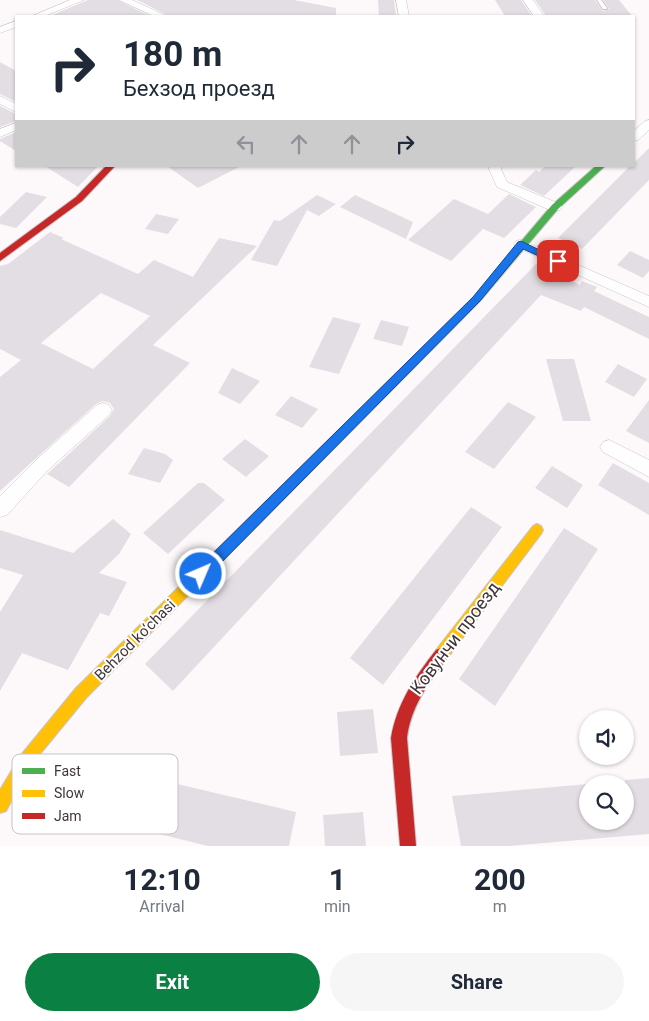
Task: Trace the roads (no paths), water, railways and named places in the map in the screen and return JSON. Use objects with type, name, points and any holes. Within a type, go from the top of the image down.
[{"type":"street","points":[[40,15],[79,0]]},
{"type":"street","points":[[124,0],[160,15]]},
{"type":"street","points":[[401,0],[404,15]]},
{"type":"street","points":[[528,0],[538,15]]},
{"type":"street","points":[[0,30],[15,24]]},
{"type":"street","points":[[0,99],[15,108]]},
{"type":"street","points":[[0,133],[15,126]]},
{"type":"street","points":[[0,258],[79,199],[111,167]]},
{"type":"street","points":[[496,167],[502,184],[555,207]]},
{"type":"street","name":"Behzod ko‘chasi","points":[[30,754],[46,732],[81,693],[477,299],[521,244],[555,207],[600,167]]},
{"type":"street","points":[[521,244],[649,302]]},
{"type":"street","points":[[0,509],[41,466],[103,410]]},
{"type":"street","points":[[609,447],[649,469]]},
{"type":"street","name":"Ковунчи проезд","points":[[408,846],[399,738],[400,726],[408,703],[413,692],[537,530]]},
{"type":"street","name":"Behzod ko‘chasi","points":[[0,804],[12,782]]},
{"type":"lane","points":[[599,0],[605,8]]}]
